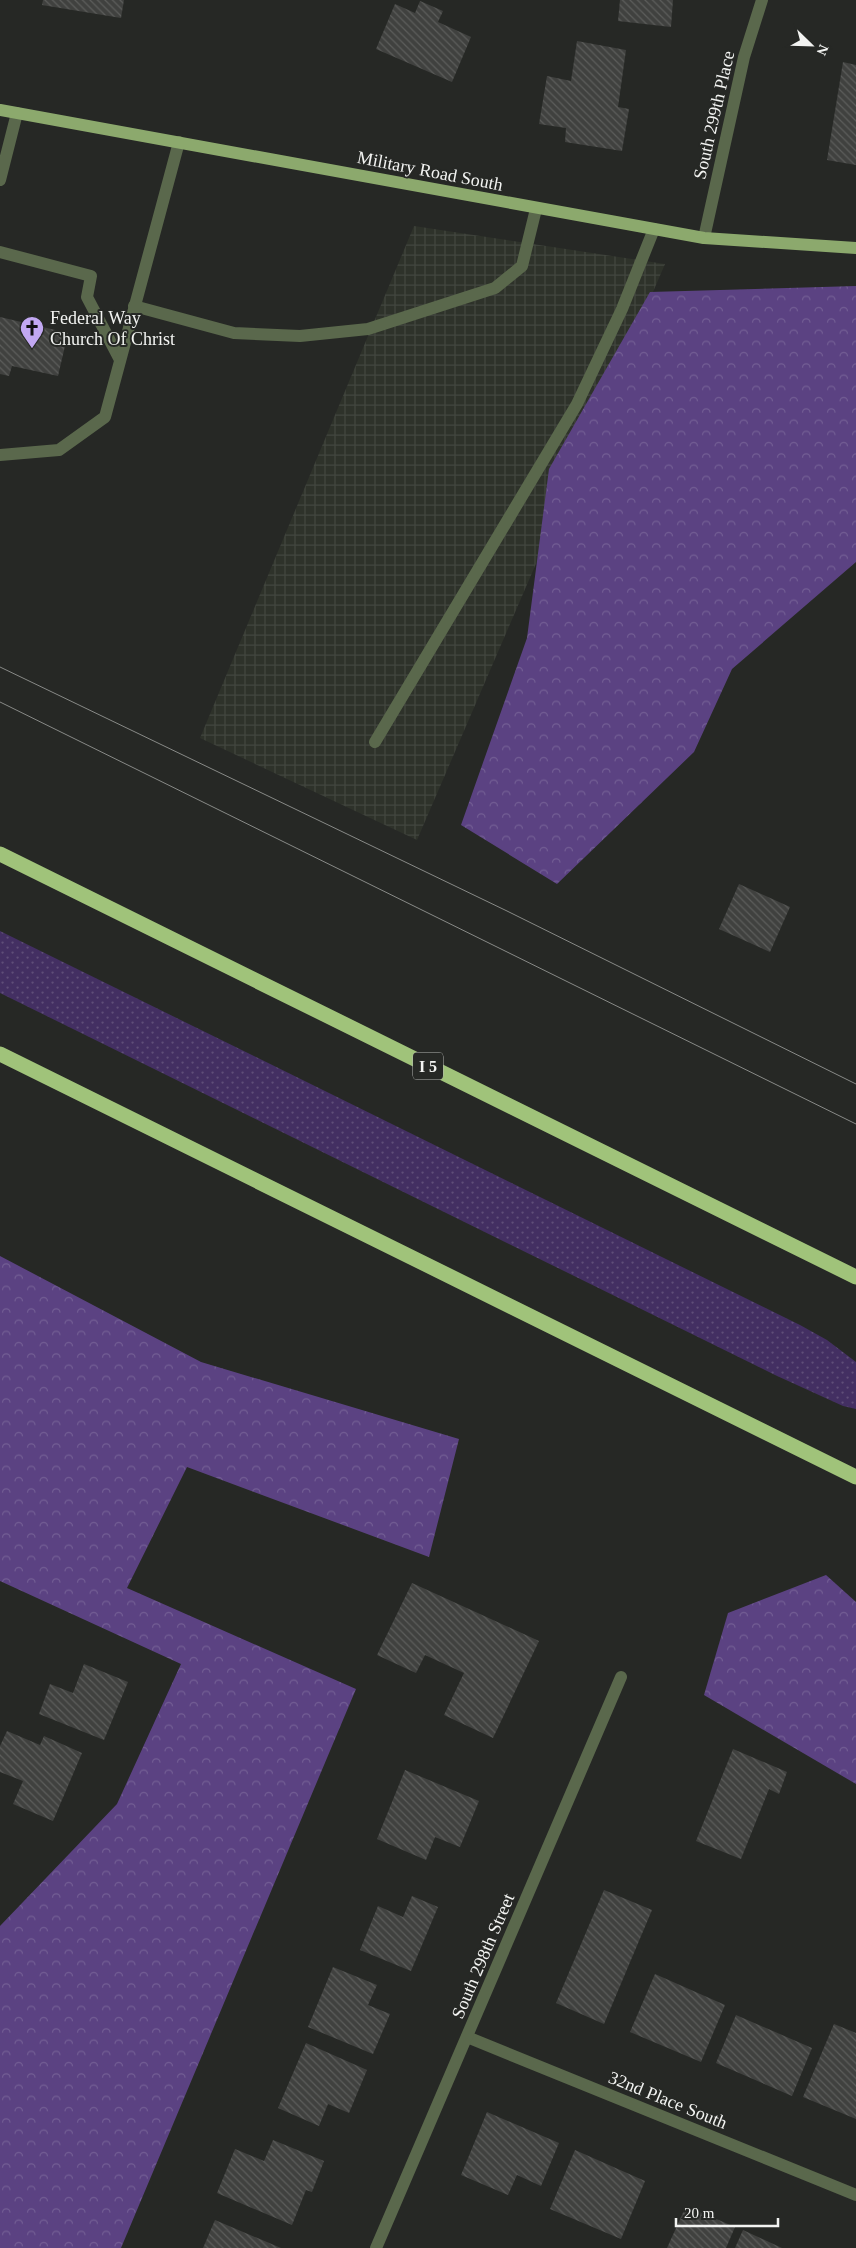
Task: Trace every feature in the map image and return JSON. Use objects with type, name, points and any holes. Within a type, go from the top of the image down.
[{"type":"highway","name":"I 5","points":[[0,854],[856,1277]]},
{"type":"highway","points":[[0,1054],[856,1477]]},
{"type":"main road","name":"Military Road South","points":[[0,110],[536,209],[704,238],[856,248]]},
{"type":"street","name":"South 299th Place","points":[[704,238],[744,57],[762,0]]},
{"type":"street","points":[[0,180],[17,113]]},
{"type":"street","points":[[0,455],[59,450],[105,417],[119,358],[179,142]]},
{"type":"street","points":[[134,306],[234,333],[300,336],[368,329],[495,288],[522,266],[536,209]]},
{"type":"street","points":[[375,742],[577,404],[622,309],[654,229]]},
{"type":"street","points":[[0,252],[91,276],[87,297],[119,358]]},
{"type":"street","name":"South 298th Street","points":[[376,2248],[621,1677]]},
{"type":"street","name":"32nd Place South","points":[[467,2037],[856,2194]]},
{"type":"shaded area","points":[[414,226],[665,264],[417,840],[200,738]]},
{"type":"shaded area","points":[[0,931],[827,1340],[856,1362],[856,1409],[843,1406],[775,1375],[0,993]]},
{"type":"green space","points":[[856,286],[856,562],[732,669],[694,752],[557,884],[461,825],[527,638],[549,469],[650,292]]},
{"type":"green space","points":[[0,1256],[201,1362],[459,1439],[429,1557],[187,1467],[127,1588],[356,1689],[121,2248],[0,2248],[0,1926],[117,1804],[181,1664],[0,1581]]},
{"type":"green space","points":[[826,1575],[856,1602],[856,1784],[704,1695],[728,1613]]},
{"type":"building","points":[[43,0],[124,0],[121,18],[42,5]]},
{"type":"building","points":[[620,0],[673,0],[671,27],[618,21]]},
{"type":"building","points":[[420,1],[443,11],[438,22],[471,37],[452,82],[376,49],[395,4],[415,13]]},
{"type":"building","points":[[577,41],[626,50],[618,107],[629,109],[622,151],[565,142],[566,128],[539,124],[547,76],[571,81]]},
{"type":"building","points":[[843,62],[856,65],[856,165],[827,160]]},
{"type":"building","name":"Federal Way Church Of Christ","points":[[0,317],[68,333],[58,376],[12,366],[9,376],[0,374]]},
{"type":"building","points":[[739,884],[790,907],[770,952],[719,929]]},
{"type":"building","points":[[412,1583],[539,1641],[493,1738],[444,1715],[464,1673],[425,1655],[416,1673],[377,1655]]},
{"type":"building","points":[[84,1664],[128,1682],[104,1740],[39,1714],[50,1684],[73,1693]]},
{"type":"building","points":[[7,1731],[40,1745],[44,1736],[82,1753],[53,1821],[13,1804],[23,1781],[0,1772],[0,1746]]},
{"type":"building","points":[[733,1749],[787,1772],[779,1794],[769,1789],[741,1859],[696,1841]]},
{"type":"building","points":[[405,1770],[479,1801],[460,1847],[435,1837],[426,1860],[377,1839]]},
{"type":"building","points":[[604,1890],[652,1910],[604,2024],[556,2003]]},
{"type":"building","points":[[412,1896],[438,1907],[411,1971],[360,1950],[378,1906],[403,1917]]},
{"type":"building","points":[[333,1967],[377,1985],[368,2005],[390,2014],[373,2054],[308,2027]]},
{"type":"building","points":[[655,1974],[725,2005],[701,2062],[630,2032]]},
{"type":"building","points":[[736,2015],[812,2048],[792,2096],[716,2063]]},
{"type":"building","points":[[834,2024],[856,2033],[856,2119],[803,2097]]},
{"type":"building","points":[[306,2043],[367,2070],[349,2113],[328,2104],[319,2126],[278,2108]]},
{"type":"building","points":[[487,2112],[559,2143],[541,2186],[517,2175],[508,2195],[461,2175]]},
{"type":"building","points":[[273,2140],[324,2161],[312,2192],[306,2190],[292,2225],[217,2193],[235,2149],[264,2161]]},
{"type":"building","points":[[575,2150],[645,2181],[621,2239],[550,2209]]},
{"type":"building","points":[[686,2206],[735,2227],[726,2248],[667,2248]]},
{"type":"building","points":[[215,2220],[281,2248],[203,2248]]},
{"type":"building","points":[[743,2230],[782,2248],[735,2248]]},
{"type":"tram line","points":[[0,667],[507,911],[856,1084]]},
{"type":"tram line","points":[[0,702],[856,1124]]},
{"type":"place","name":"Federal Way Church Of Christ","points":[[32,349]]}]
